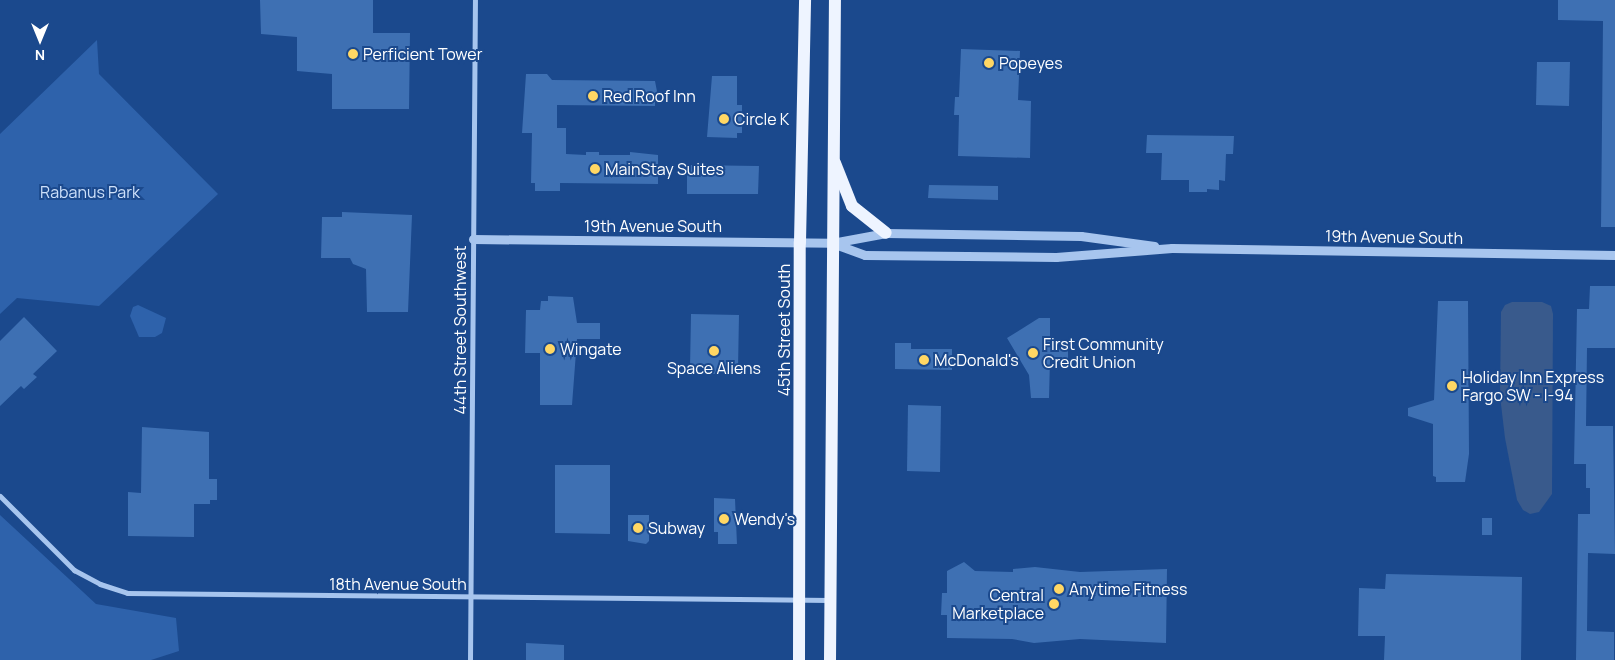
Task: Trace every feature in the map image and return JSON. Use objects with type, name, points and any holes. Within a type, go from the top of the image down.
[{"type":"main road","name":"45th Street South","points":[[799,660],[800,242],[805,0]]},
{"type":"main road","points":[[830,660],[835,0]]},
{"type":"main road","points":[[833,158],[852,206],[886,233]]},
{"type":"street","name":"44th Street Southwest","points":[[470,660],[475,0]]},
{"type":"street","name":"19th Avenue South","points":[[473,239],[832,243],[886,233],[1080,236],[1172,248]]},
{"type":"street","name":"19th Avenue South","points":[[832,243],[875,255],[1056,257],[1172,248],[1615,255]]},
{"type":"street","name":"18th Avenue South","points":[[0,496],[74,570],[100,584],[127,593],[831,600]]},
{"type":"green space","name":"Rabanus Park","points":[[97,40],[99,74],[218,194],[99,306],[17,298],[0,314],[0,134]]},
{"type":"green space","points":[[138,305],[166,318],[162,333],[155,337],[139,337],[130,316],[133,307]]},
{"type":"green space","points":[[0,515],[96,604],[176,618],[179,651],[151,660],[0,660]]},
{"type":"shaded area","points":[[1512,302],[1542,302],[1551,306],[1553,314],[1552,494],[1539,512],[1530,514],[1523,510],[1517,500],[1505,438],[1500,396],[1501,312],[1505,305]]},
{"type":"building","name":"Perficient Tower","points":[[260,0],[373,0],[373,33],[410,33],[409,109],[332,109],[332,74],[297,71],[297,37],[261,34]]},
{"type":"building","points":[[1558,0],[1615,0],[1615,227],[1601,227],[1603,21],[1558,20]]},
{"type":"building","points":[[961,49],[1020,51],[1018,100],[1031,101],[1030,158],[958,156],[959,115],[954,115],[955,97],[959,97]]},
{"type":"building","points":[[1537,62],[1570,62],[1569,106],[1536,105]]},
{"type":"building","points":[[526,74],[547,74],[552,80],[655,81],[659,102],[655,102],[655,106],[557,105],[557,128],[566,128],[566,154],[586,155],[586,152],[599,152],[599,155],[630,155],[630,152],[658,155],[658,184],[560,183],[560,191],[535,191],[535,183],[531,183],[532,133],[522,133]]},
{"type":"building","name":"Circle K","points":[[712,76],[737,76],[737,105],[742,105],[742,133],[737,133],[737,138],[707,137]]},
{"type":"building","points":[[1147,135],[1234,136],[1233,154],[1226,154],[1225,181],[1219,180],[1219,190],[1207,189],[1207,192],[1189,192],[1189,180],[1161,180],[1162,153],[1146,153]]},
{"type":"building","name":"Circle K","points":[[687,165],[759,166],[758,194],[687,194]]},
{"type":"building","points":[[929,185],[998,186],[998,200],[928,198]]},
{"type":"building","points":[[342,212],[412,215],[408,312],[367,312],[366,269],[353,264],[350,258],[321,258],[322,217],[342,217]]},
{"type":"building","points":[[1590,286],[1615,286],[1615,348],[1587,348],[1586,426],[1613,426],[1615,554],[1588,553],[1587,631],[1614,632],[1614,660],[1576,660],[1578,514],[1590,514],[1590,488],[1586,488],[1586,464],[1574,464],[1577,309],[1589,309]]},
{"type":"building","name":"Wingate","points":[[548,296],[573,297],[577,323],[600,323],[600,339],[577,339],[572,405],[540,405],[540,353],[525,353],[526,310],[540,310],[541,301],[548,301]]},
{"type":"building","name":"Holiday Inn Express Fargo SW - I-94","points":[[1438,301],[1468,301],[1469,454],[1465,482],[1436,482],[1436,477],[1433,476],[1433,424],[1408,416],[1408,408],[1434,400]]},
{"type":"building","name":"Space Aliens","points":[[691,314],[739,315],[738,369],[718,368],[718,374],[706,374],[706,368],[690,368]]},
{"type":"building","points":[[24,317],[57,351],[33,374],[37,377],[24,389],[21,386],[0,406],[0,341]]},
{"type":"building","name":"First Community Credit Union","points":[[1039,318],[1050,318],[1050,346],[1068,346],[1068,361],[1050,360],[1049,398],[1031,398],[1029,375],[1007,338]]},
{"type":"building","name":"McDonald's","points":[[895,343],[911,343],[911,349],[952,349],[952,370],[895,369]]},
{"type":"building","points":[[908,405],[941,406],[940,472],[907,471]]},
{"type":"building","points":[[142,427],[209,432],[209,479],[217,479],[217,500],[210,500],[210,504],[194,504],[194,537],[128,536],[128,492],[141,493]]},
{"type":"building","points":[[555,465],[610,465],[610,534],[555,533]]},
{"type":"building","name":"Wendy's","points":[[714,498],[735,499],[737,544],[718,544],[718,532],[714,532]]},
{"type":"building","name":"Subway","points":[[628,515],[649,515],[649,541],[646,544],[628,541]]},
{"type":"building","points":[[1482,518],[1492,518],[1492,535],[1482,535]]},
{"type":"building","name":"Central Marketplace","points":[[964,562],[975,571],[1013,572],[1013,569],[1035,567],[1080,572],[1167,569],[1166,643],[1080,639],[1034,643],[1012,639],[947,638],[947,615],[941,615],[942,593],[947,593],[947,571]]},
{"type":"building","points":[[1386,574],[1522,577],[1521,660],[1384,660],[1385,636],[1358,636],[1359,588],[1385,589]]},
{"type":"building","points":[[526,643],[564,645],[564,660],[526,660]]},
{"type":"place","name":"Perficient Tower","points":[[353,54]]},
{"type":"place","name":"Popeyes","points":[[989,63]]},
{"type":"place","name":"Red Roof Inn","points":[[593,96]]},
{"type":"place","name":"Circle K","points":[[724,119]]},
{"type":"place","name":"MainStay Suites","points":[[595,169]]},
{"type":"place","name":"Wingate","points":[[550,349]]},
{"type":"place","name":"Space Aliens","points":[[714,351]]},
{"type":"place","name":"First Community Credit Union","points":[[1033,353]]},
{"type":"place","name":"McDonald's","points":[[924,360]]},
{"type":"place","name":"Holiday Inn Express Fargo SW - I-94","points":[[1452,386]]},
{"type":"place","name":"Wendy's","points":[[724,519]]},
{"type":"place","name":"Subway","points":[[638,528]]},
{"type":"place","name":"Anytime Fitness","points":[[1059,589]]},
{"type":"place","name":"Central Marketplace","points":[[1054,604]]}]
